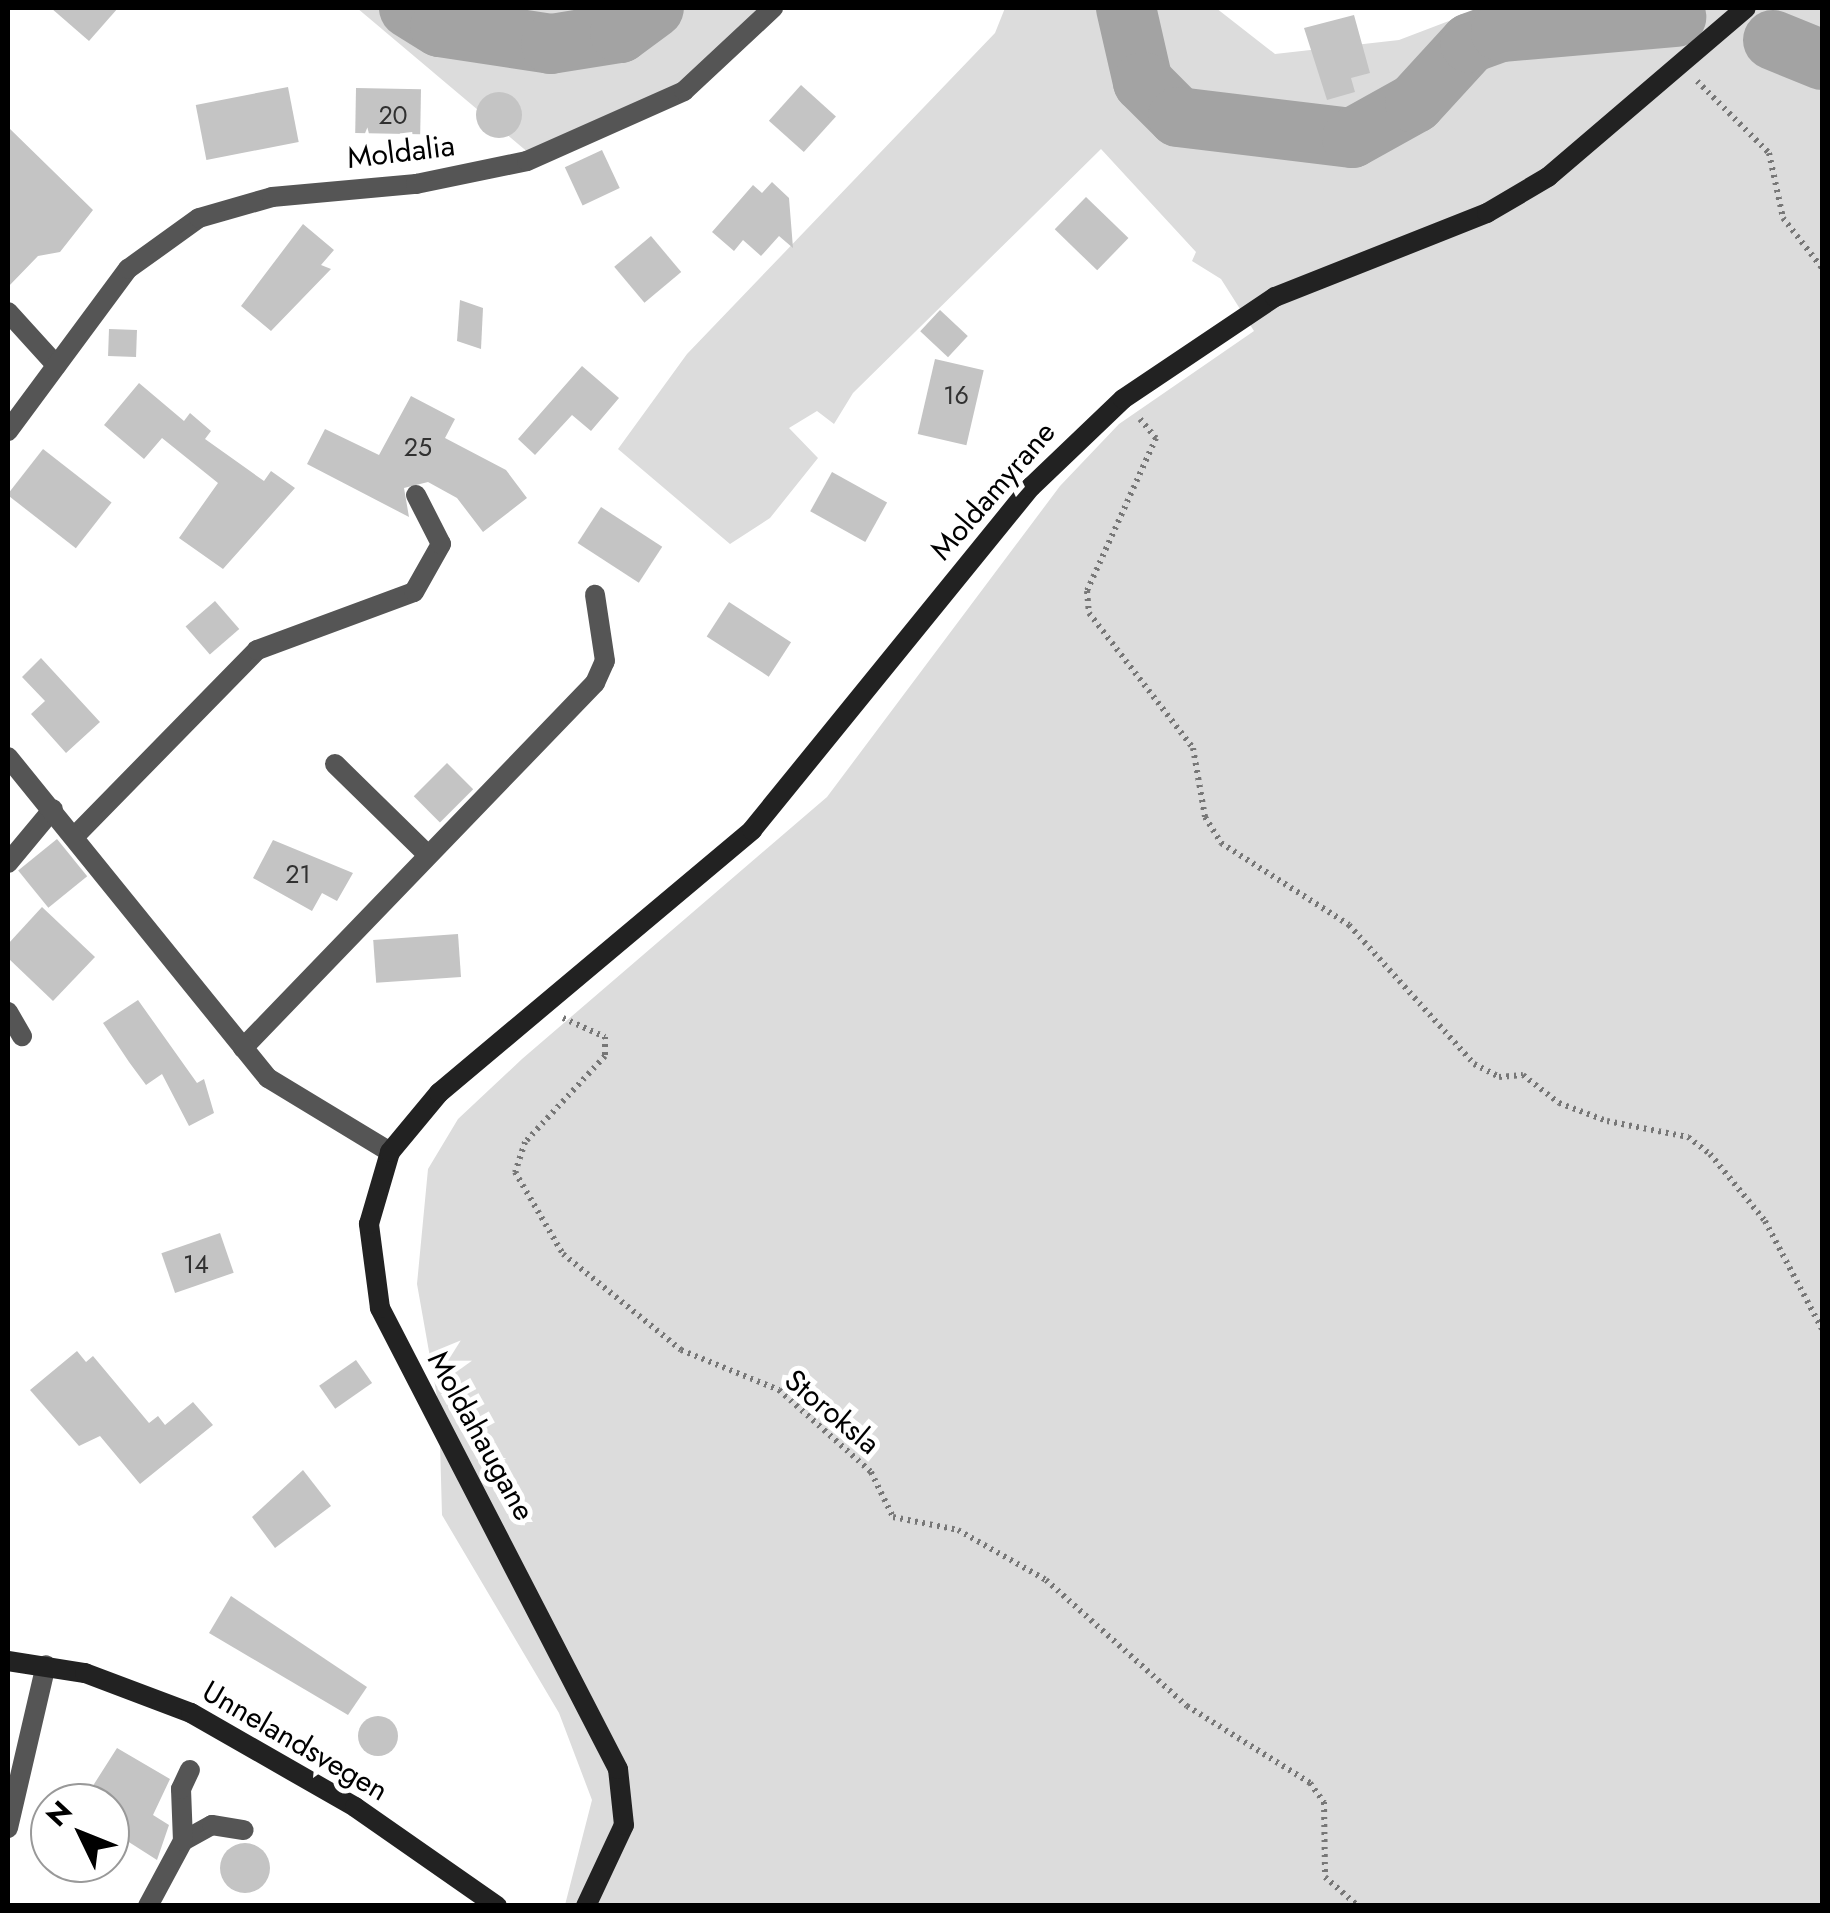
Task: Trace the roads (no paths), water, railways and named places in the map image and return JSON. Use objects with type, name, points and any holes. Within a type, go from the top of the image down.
[{"type":"street","name":"Moldalia","points":[[8,430],[128,268],[199,218],[272,196],[416,184],[527,160],[684,91],[773,8]]},
{"type":"street","name":"Moldamyrane","points":[[390,1152],[438,1093],[752,830],[1031,487],[1123,399],[1275,296],[1487,213],[1548,177],[1746,8]]},
{"type":"street","points":[[8,312],[56,365]]},
{"type":"street","points":[[75,836],[256,650],[414,592],[441,544],[416,495]]},
{"type":"street","points":[[243,1048],[426,853],[595,683],[605,661],[595,596]]},
{"type":"street","points":[[8,757],[243,1048],[298,1102],[390,1152]]},
{"type":"street","points":[[334,764],[426,853]]},
{"type":"street","points":[[8,863],[53,809]]},
{"type":"street","points":[[8,1012],[22,1036]]},
{"type":"street","name":"Moldahaugane","points":[[390,1152],[369,1224],[380,1308],[618,1769],[624,1825],[586,1906]]},
{"type":"street","name":"Unnelandsvegen","points":[[8,1661],[46,1665],[191,1713],[355,1807],[497,1906]]},
{"type":"street","points":[[8,1828],[46,1665]]},
{"type":"street","points":[[148,1906],[183,1841],[181,1790],[190,1770]]},
{"type":"street","points":[[183,1841],[212,1825],[244,1830]]},
{"type":"waterway","points":[[409,8],[440,27],[551,44],[620,33],[654,8]]},
{"type":"waterway","points":[[1126,8],[1143,82],[1178,117],[1352,138],[1415,103],[1470,43],[1501,32],[1676,17]]},
{"type":"waterway","points":[[1631,20],[1642,8]]},
{"type":"waterway","points":[[1773,40],[1822,60]]}]
